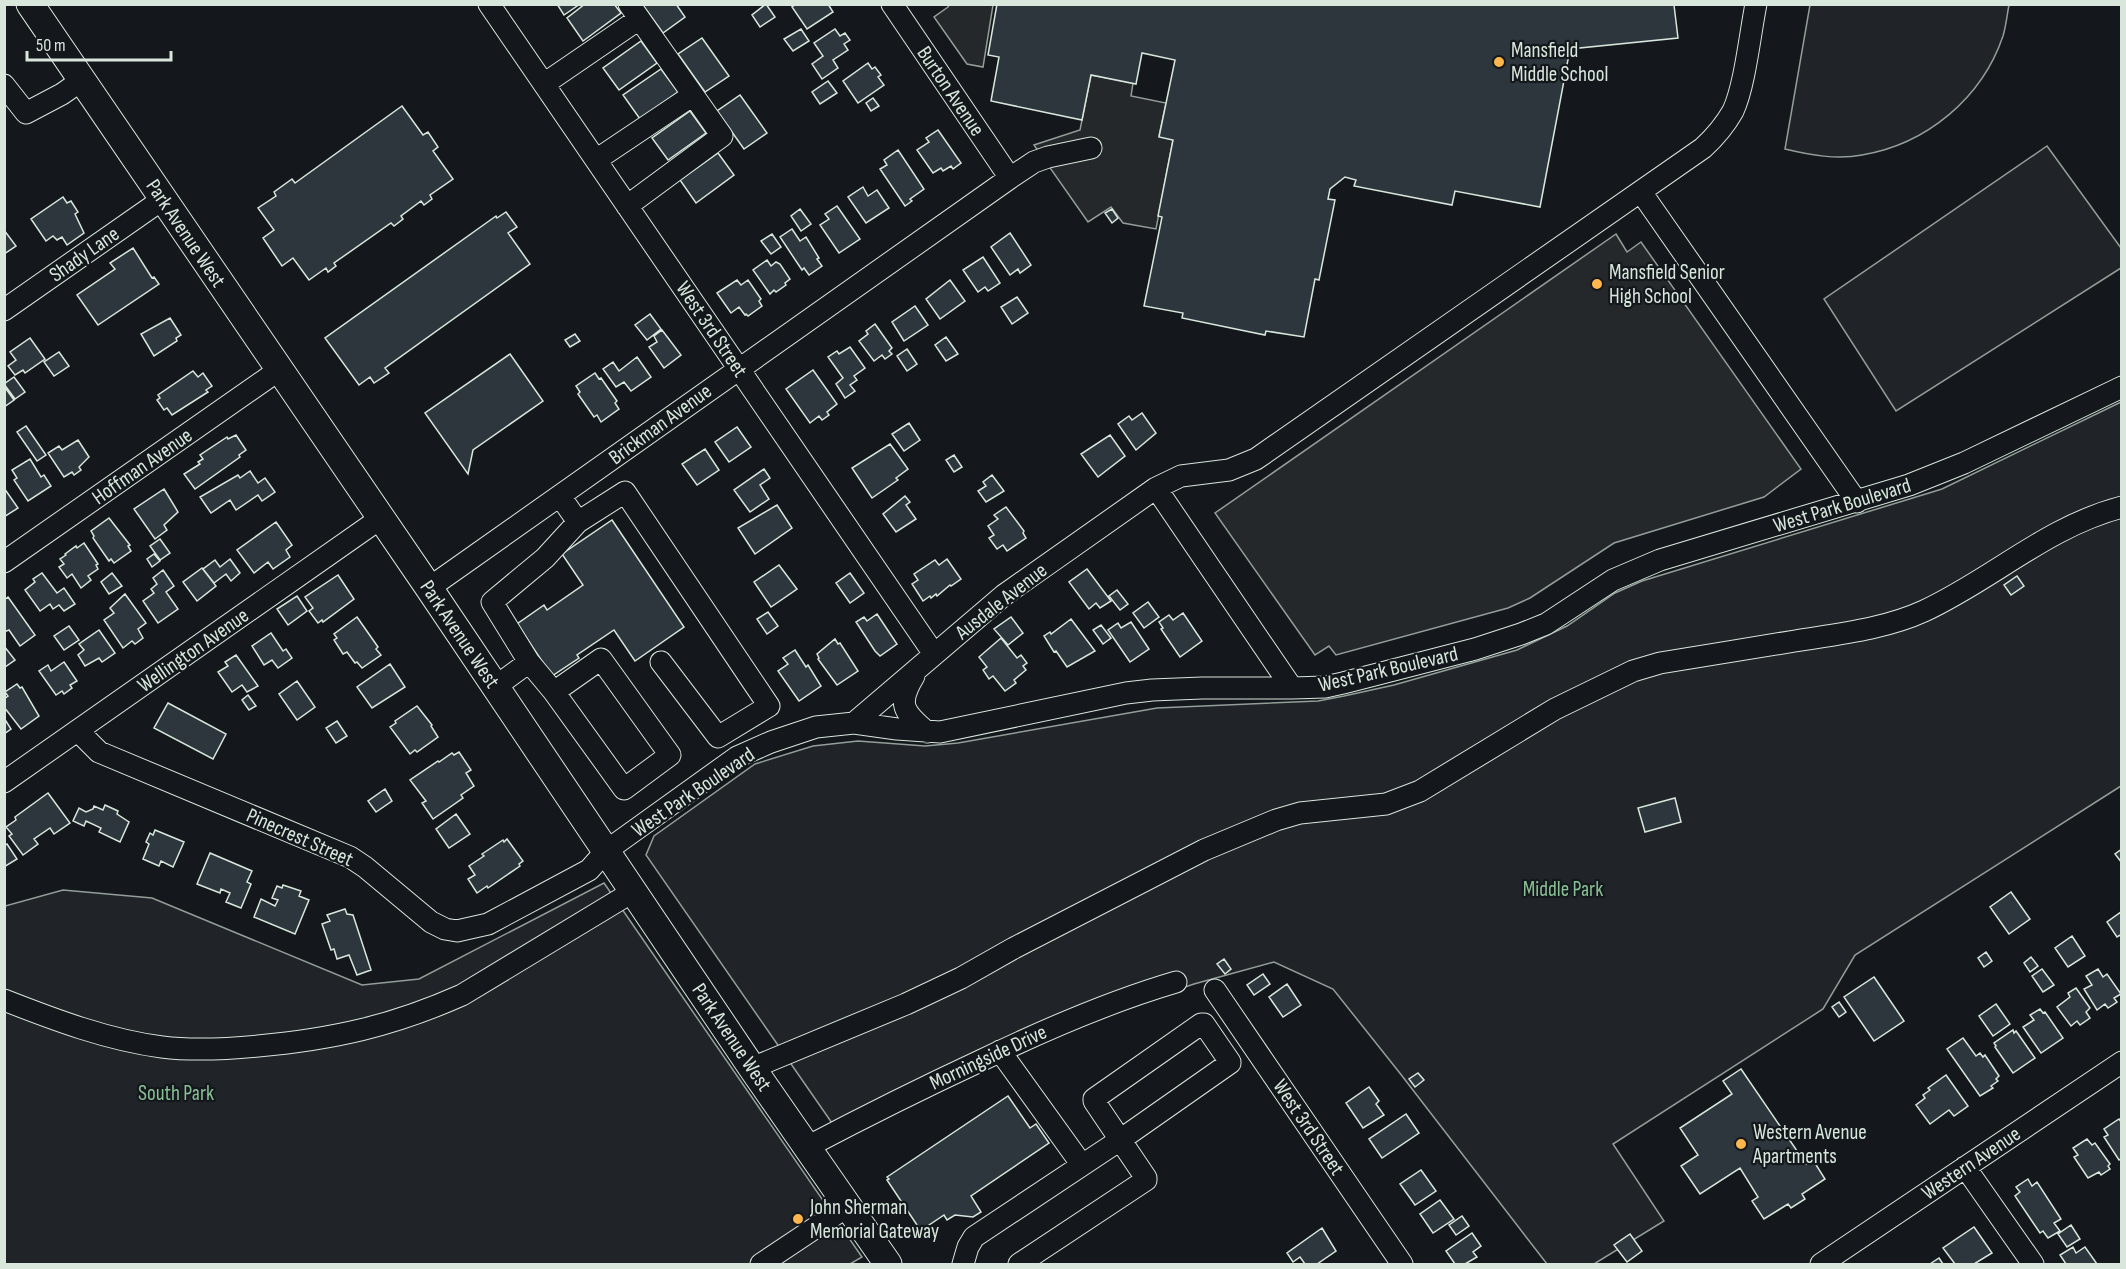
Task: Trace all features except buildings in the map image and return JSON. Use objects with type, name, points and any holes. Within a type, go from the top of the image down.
[{"type":"main road","name":"Park Avenue West","points":[[30,4],[429,588],[752,1068],[888,1264]]},
{"type":"street","name":"Burton Avenue","points":[[892,4],[1010,178]]},
{"type":"street","name":"Ausdale Avenue","points":[[854,723],[1004,595],[1155,488],[1181,476],[1229,470],[1256,459],[1703,148],[1724,125],[1734,109],[1740,90],[1756,4]]},
{"type":"street","name":"West 3rd Street","points":[[499,8],[544,84],[738,368],[927,661]]},
{"type":"street","points":[[544,84],[634,12],[722,136],[627,206]]},
{"type":"street","points":[[4,85],[26,113],[82,80]]},
{"type":"street","points":[[596,160],[693,95]]},
{"type":"street","name":"Brickman Avenue","points":[[429,588],[738,368],[1034,162],[1092,148]]},
{"type":"street","points":[[1641,192],[1857,502]]},
{"type":"street","name":"Shady Lane","points":[[4,310],[163,199]]},
{"type":"street","name":"Hoffman Avenue","points":[[4,562],[279,370]]},
{"type":"street","name":"West Park Boulevard","points":[[606,851],[737,757],[771,742],[816,727],[854,723],[927,732],[952,730],[1125,693],[1202,687],[1325,687],[1497,643],[1546,624],[1613,579],[1634,569],[1909,485],[1964,463],[2121,387]]},
{"type":"street","points":[[1155,488],[1292,688]]},
{"type":"street","points":[[554,692],[601,659],[670,755],[624,789],[554,692],[529,662],[492,602],[545,558],[578,522],[626,492],[769,706],[718,737]]},
{"type":"street","points":[[560,496],[578,522]]},
{"type":"street","points":[[752,1068],[906,1004],[961,978],[1204,850],[1276,820],[1300,813],[1386,804],[1420,791],[1555,709],[1633,671],[1660,663],[1837,635],[1881,625],[1921,612],[1960,593],[2061,529],[2121,507]]},
{"type":"street","name":"Wellington Avenue","points":[[4,782],[381,518]]},
{"type":"street","points":[[927,661],[907,687],[903,699],[905,710],[927,732]]},
{"type":"street","points":[[495,687],[529,662]]},
{"type":"street","points":[[661,662],[718,737],[737,757]]},
{"type":"street","name":"Pinecrest Street","points":[[78,731],[99,752],[350,856],[412,908],[445,929],[467,930],[488,924],[589,870],[606,851]]},
{"type":"street","points":[[4,1000],[93,1031],[128,1041],[163,1047],[230,1048],[332,1038],[378,1027],[462,995],[634,891]]},
{"type":"street","name":"Morningside Drive","points":[[807,1148],[1000,1051],[1114,1001],[1176,982]]},
{"type":"street","name":"West 3rd Street","points":[[1215,990],[1402,1264]]},
{"type":"street","points":[[963,1264],[974,1237],[1120,1140],[1230,1063],[1204,1024],[1095,1097],[1094,1101],[1120,1140],[1146,1180],[1019,1264]]},
{"type":"street","points":[[1000,1051],[1082,1165]]},
{"type":"street","name":"Western Avenue","points":[[1821,1264],[2121,1062]]},
{"type":"street","points":[[1965,1167],[2033,1264]]},
{"type":"street","points":[[761,1264],[848,1206]]},
{"type":"green space","points":[[1810,4],[2009,5],[2003,36],[1994,58],[1966,98],[1949,115],[1930,129],[1886,149],[1862,155],[1833,157],[1785,149]]},
{"type":"green space","points":[[2047,146],[2121,248],[2121,268],[1896,411],[1824,299]]},
{"type":"green space","name":"Middle Park","points":[[2121,402],[2121,786],[1855,955],[1823,1009],[1613,1144],[1664,1221],[1594,1264],[1547,1264],[1333,989],[1274,962],[1194,984],[1085,1021],[841,1136],[646,855],[654,836],[755,764],[813,746],[858,741],[925,746],[958,743],[1157,708],[1318,701],[1394,685],[1517,650],[1567,626],[1615,593],[1642,581],[1942,489]]},
{"type":"green space","name":"South Park","points":[[604,883],[862,1257],[850,1264],[5,1264],[5,906],[63,890],[152,898],[362,985],[419,979]]},
{"type":"shaded area","points":[[949,5],[993,5],[983,67],[967,64],[934,17]]},
{"type":"shaded area","points":[[1091,75],[1133,83],[1131,96],[1166,103],[1159,136],[1173,140],[1156,229],[1123,223],[1111,207],[1088,222],[1034,145],[1080,130]]},
{"type":"shaded area","points":[[1616,234],[1627,252],[1641,242],[1801,469],[1764,497],[1614,543],[1530,598],[1508,608],[1336,655],[1329,646],[1315,655],[1215,513]]},
{"type":"place","name":"Mansfield Middle School","points":[[1499,62]]},
{"type":"place","name":"Mansfield Senior High School","points":[[1597,284]]},
{"type":"place","name":"Western Avenue Apartments","points":[[1741,1144]]},
{"type":"place","name":"John Sherman Memorial Gateway","points":[[798,1219]]}]
